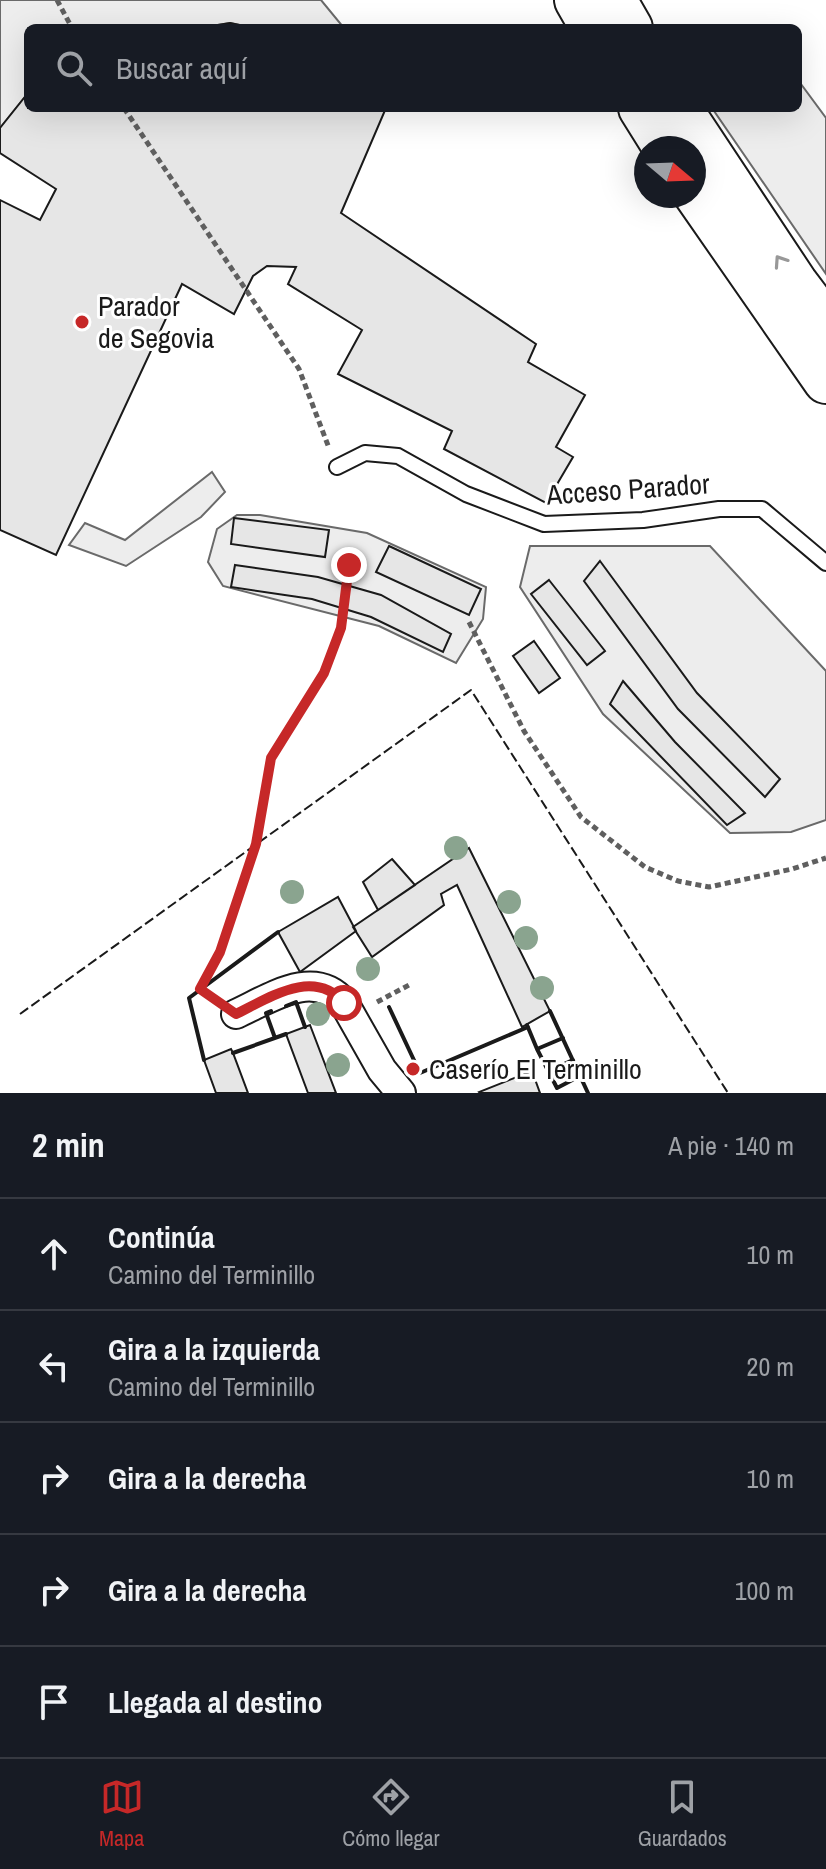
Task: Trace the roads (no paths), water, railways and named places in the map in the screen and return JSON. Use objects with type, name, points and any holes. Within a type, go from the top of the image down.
[{"type":"highway","points":[[577,0],[591,24]]},
{"type":"highway","points":[[614,0],[628,24]]},
{"type":"highway","points":[[644,112],[658,136]]},
{"type":"highway","points":[[682,112],[795,283],[826,324]]},
{"type":"highway","points":[[706,208],[826,381]]},
{"type":"street","points":[[236,1014],[291,988],[322,987],[344,1003],[382,1070],[401,1093]]},
{"type":"lane","name":"Acceso Parador","points":[[337,467],[365,453],[398,456],[466,494],[544,524],[643,520],[719,509],[762,509],[826,563]]},
{"type":"place","name":"Parador de Segovia","points":[[82,322]]},
{"type":"place","name":"Caserío El Terminillo","points":[[413,1069]]}]
